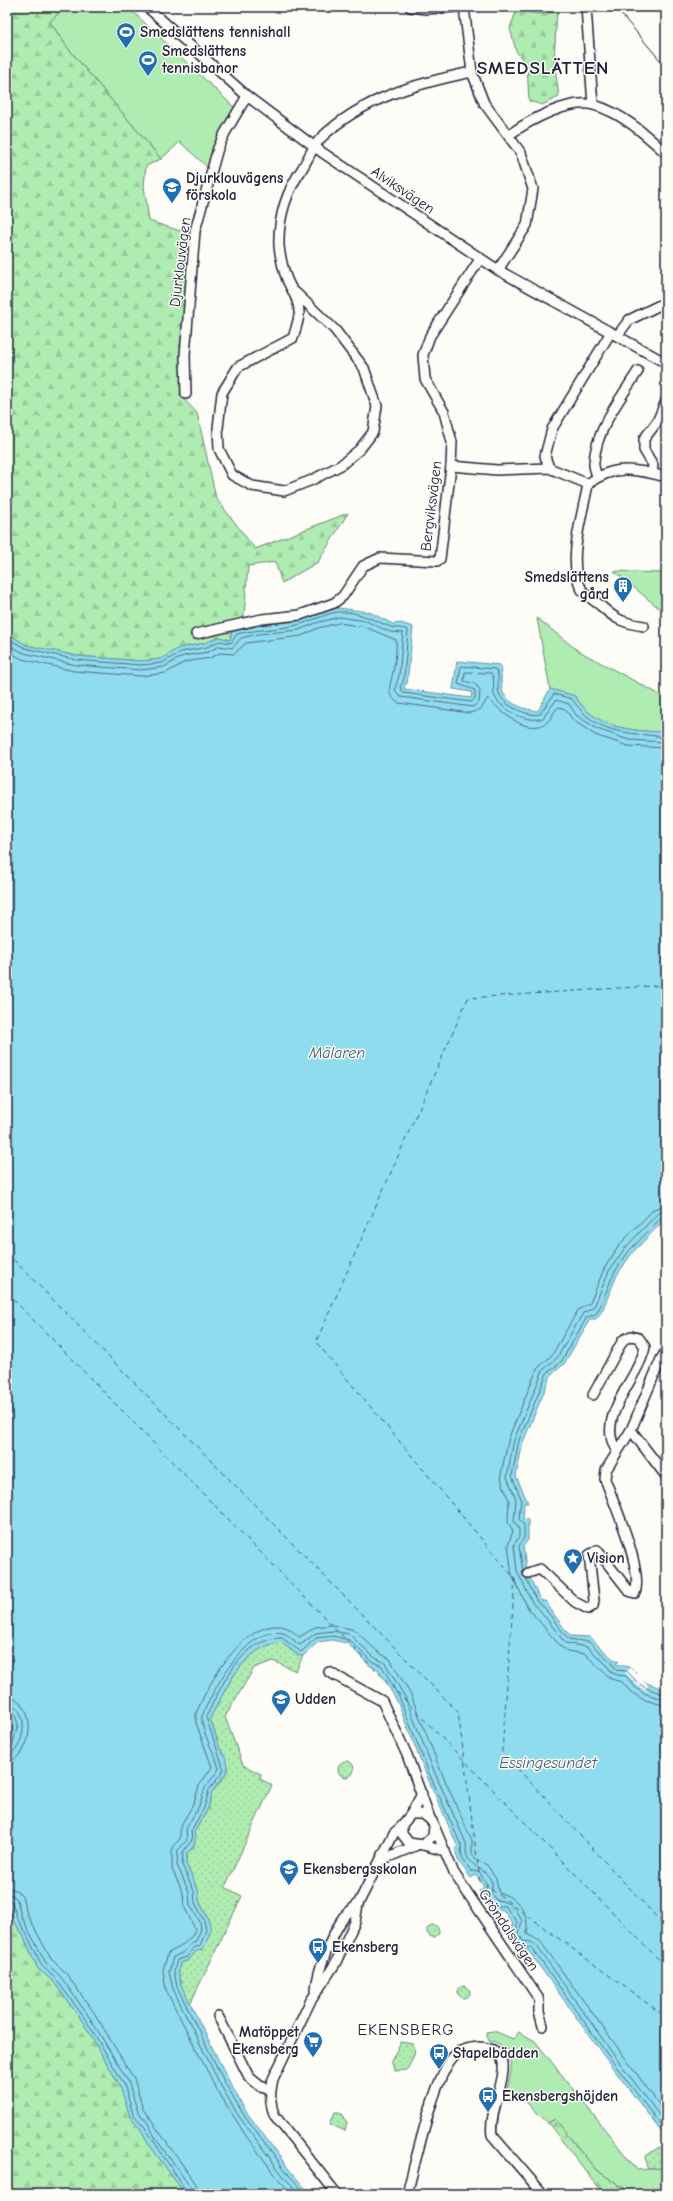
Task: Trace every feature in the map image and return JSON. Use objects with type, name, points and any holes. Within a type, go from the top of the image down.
[{"type":"street","name":"Alviksvägen","points":[[147,7],[247,96],[315,147],[480,259],[666,363]]},
{"type":"street","points":[[410,7],[426,9],[456,7]]},
{"type":"street","points":[[464,7],[472,72],[484,103],[521,153],[533,189],[527,225],[498,270]]},
{"type":"street","points":[[586,7],[593,104]]},
{"type":"street","points":[[295,292],[299,314],[293,338],[238,367],[222,392],[218,428],[219,449],[232,475],[252,486],[284,491],[312,480],[341,465],[355,453],[373,432],[377,406],[364,368],[335,330],[295,292],[289,283],[279,248],[281,218],[294,180],[320,139],[339,123],[364,107],[391,94],[429,80],[472,72]]},
{"type":"street","name":"Djurklouvägen","points":[[186,394],[185,355],[195,231],[218,148],[225,132],[247,96]]},
{"type":"street","points":[[509,135],[529,120],[553,110],[593,104],[615,114],[639,129],[666,153]]},
{"type":"street","name":"Bergviksvägen","points":[[196,634],[262,619],[300,615],[334,603],[343,596],[364,566],[380,558],[437,561],[440,559],[451,466],[452,442],[449,425],[444,412],[425,379],[423,355],[430,336],[480,259]]},
{"type":"street","points":[[549,468],[545,456],[552,429],[614,334],[629,320],[666,302]]},
{"type":"street","points":[[597,477],[593,463],[598,443],[617,404],[638,372]]},
{"type":"street","points":[[652,473],[653,465],[644,450],[644,439],[657,422],[666,401]]},
{"type":"street","points":[[451,466],[497,470],[549,468],[588,484]]},
{"type":"street","points":[[644,626],[626,624],[614,618],[583,591],[576,574],[576,546],[588,484],[597,477],[603,473],[621,470],[652,473],[666,477]]},
{"type":"street","points":[[593,1395],[623,1340],[631,1336],[639,1338],[645,1347],[643,1357],[618,1403],[609,1427],[612,1445],[617,1451]]},
{"type":"street","points":[[528,1573],[540,1569],[575,1602],[588,1609],[593,1606],[594,1600],[589,1555],[597,1550],[629,1591],[636,1592],[638,1586],[636,1567],[606,1479],[606,1470],[631,1430],[660,1359],[666,1351]]},
{"type":"street","points":[[631,1430],[666,1476]]},
{"type":"street","name":"Gröndalsvägen","points":[[329,1672],[382,1701],[407,1755],[433,1824],[454,1873],[538,1999],[539,2012],[543,2026]]},
{"type":"street","points":[[337,2194],[275,2116],[270,2104],[271,2089],[276,2074],[316,1990],[316,1978],[345,1916],[358,1904],[394,1833],[401,1827],[404,1820],[411,1814],[422,1794]]},
{"type":"street","points":[[381,1860],[419,1845],[433,1836],[433,1824],[423,1814],[411,1814]]},
{"type":"street","points":[[401,1827],[405,1839],[419,1845],[445,1851]]},
{"type":"street","points":[[218,2016],[250,2077],[260,2086],[271,2089]]},
{"type":"street","points":[[407,2194],[435,2093],[449,2061],[462,2050],[482,2047],[497,2053],[501,2057],[503,2069],[492,2118],[492,2134],[543,2194]]},
{"type":"green space","points":[[7,7],[64,7],[50,22],[67,47],[161,159],[146,166],[144,186],[149,221],[190,234],[180,395],[197,413],[216,498],[255,549],[348,513],[318,562],[282,583],[275,562],[248,566],[244,616],[232,631],[230,640],[219,637],[206,643],[179,648],[161,659],[142,661],[77,656],[26,645],[7,633]]},
{"type":"green space","name":"Smedslättens tennisbanor","points":[[64,7],[128,7],[235,108],[218,138],[207,167],[180,142],[161,159],[67,47],[50,22]]},
{"type":"green space","points":[[517,9],[537,14],[557,12],[554,59],[559,97],[542,105],[529,101],[527,65],[516,51],[510,28]]},
{"type":"green space","points":[[614,571],[658,573],[666,571],[666,605],[660,609]]},
{"type":"green space","points":[[537,618],[577,650],[666,698],[666,735],[664,732],[626,729],[614,726],[592,715],[583,707],[575,696],[550,689]]},
{"type":"green space","points":[[281,1642],[298,1655],[303,1656],[296,1671],[273,1661],[254,1668],[225,1717],[243,1765],[261,1774],[260,1779],[272,1785],[225,1887],[242,1896],[190,2004],[180,1979],[180,1963],[189,1960],[210,1930],[208,1919],[199,1901],[198,1890],[186,1864],[187,1853],[194,1847],[194,1832],[208,1809],[212,1792],[226,1775],[225,1757],[220,1749],[210,1718],[230,1682],[246,1660],[267,1645]]},
{"type":"green space","points":[[343,1761],[349,1761],[354,1766],[352,1775],[349,1777],[343,1777],[338,1772],[338,1766]]},
{"type":"green space","points":[[7,1899],[13,1920],[23,1935],[38,1969],[53,1981],[83,2022],[120,2086],[130,2116],[140,2128],[149,2144],[185,2194],[7,2194]]},
{"type":"green space","points":[[435,1925],[438,1926],[438,1936],[431,1937],[428,1936],[427,1929],[428,1926]]},
{"type":"green space","points":[[466,1986],[469,1987],[469,1997],[462,1998],[459,1997],[458,1990],[459,1987]]},
{"type":"green space","points":[[494,2031],[513,2039],[519,2032],[535,2041],[637,2170],[664,2168],[666,2194],[629,2194],[627,2190],[596,2170],[555,2119],[548,2123],[523,2099],[506,2093],[510,2076],[511,2061],[509,2054],[505,2049],[499,2044],[489,2040],[486,2032]]},
{"type":"green space","points":[[401,2042],[413,2044],[415,2053],[407,2070],[395,2071],[391,2061]]},
{"type":"green space","points":[[335,2112],[340,2112],[347,2123],[345,2131],[330,2124]]},
{"type":"green space","points":[[555,2119],[596,2170],[627,2190],[629,2194],[604,2194],[548,2123]]},
{"type":"green space","points":[[659,2147],[666,2156],[666,2166],[664,2168],[648,2169],[646,2156]]},
{"type":"water","name":"Mälaren","points":[[338,608],[369,612],[393,624],[401,623],[413,627],[407,684],[405,683],[404,689],[471,698],[472,692],[453,689],[457,661],[500,665],[503,693],[509,701],[514,704],[538,711],[550,689],[575,696],[583,707],[592,715],[614,726],[626,729],[664,732],[666,735],[666,1201],[664,1220],[632,1253],[617,1275],[602,1311],[596,1319],[590,1319],[564,1364],[551,1375],[523,1442],[516,1476],[528,1503],[524,1503],[523,1519],[528,1520],[528,1540],[523,1546],[526,1569],[540,1600],[547,1602],[549,1608],[570,1636],[589,1637],[613,1659],[619,1661],[616,1664],[628,1667],[636,1672],[635,1674],[643,1681],[666,1692],[666,2138],[609,2063],[528,1950],[522,1954],[507,1934],[513,1924],[503,1910],[501,1909],[494,1913],[479,1891],[484,1887],[476,1875],[471,1878],[458,1860],[455,1849],[458,1847],[426,1774],[397,1701],[378,1669],[369,1665],[347,1643],[332,1640],[318,1642],[303,1656],[298,1655],[281,1642],[267,1645],[246,1660],[230,1682],[210,1718],[220,1749],[225,1757],[228,1770],[212,1792],[208,1809],[194,1832],[195,1842],[187,1853],[186,1864],[198,1890],[199,1901],[208,1919],[211,1930],[203,1950],[196,1951],[189,1960],[180,1963],[178,1971],[181,1985],[245,2110],[291,2172],[310,2194],[185,2194],[149,2144],[140,2128],[130,2116],[120,2086],[83,2022],[53,1981],[38,1969],[23,1935],[13,1920],[7,1899],[7,1751],[14,1724],[13,1719],[7,1711],[7,633],[26,645],[77,656],[142,661],[161,659],[179,648],[205,643],[219,637],[230,640],[232,631],[257,625],[297,621],[314,614]]},
{"type":"pier","points":[[630,1668],[648,1685],[646,1691],[638,1686],[625,1672]]},
{"type":"ferry route","points":[[666,985],[468,998],[316,1342],[515,1579],[502,1752],[666,1927]]},
{"type":"ferry route","points":[[7,1253],[458,1712],[480,1881],[666,2017]]},
{"type":"ferry route","points":[[7,1293],[666,1967]]},
{"type":"tram line","points":[[615,7],[666,67]]},
{"type":"place","name":"Smedslättens tennishall","points":[[126,49]]},
{"type":"place","name":"Smedslättens tennisbanor","points":[[148,77]]},
{"type":"place","name":"Djurklouvägens förskola","points":[[172,204]]},
{"type":"place","name":"Smedslättens gård","points":[[623,603]]},
{"type":"place","name":"Vision","points":[[573,1575]]},
{"type":"place","name":"Udden","points":[[281,1716]]},
{"type":"place","name":"Ekensbergsskolan","points":[[289,1886]]},
{"type":"place","name":"Ekensberg","points":[[318,1964]]},
{"type":"place","name":"Matöppet Ekensberg","points":[[313,2058]]},
{"type":"place","name":"Stapelbädden","points":[[439,2070]]},
{"type":"place","name":"Ekensbergshöjden","points":[[488,2113]]},
{"type":"district","name":"SMEDSLÄTTEN","points":[[543,67]]},
{"type":"district","name":"EKENSBERG","points":[[406,2029]]},
{"type":"water label","name":"Essingesundet","points":[[548,1762]]}]
